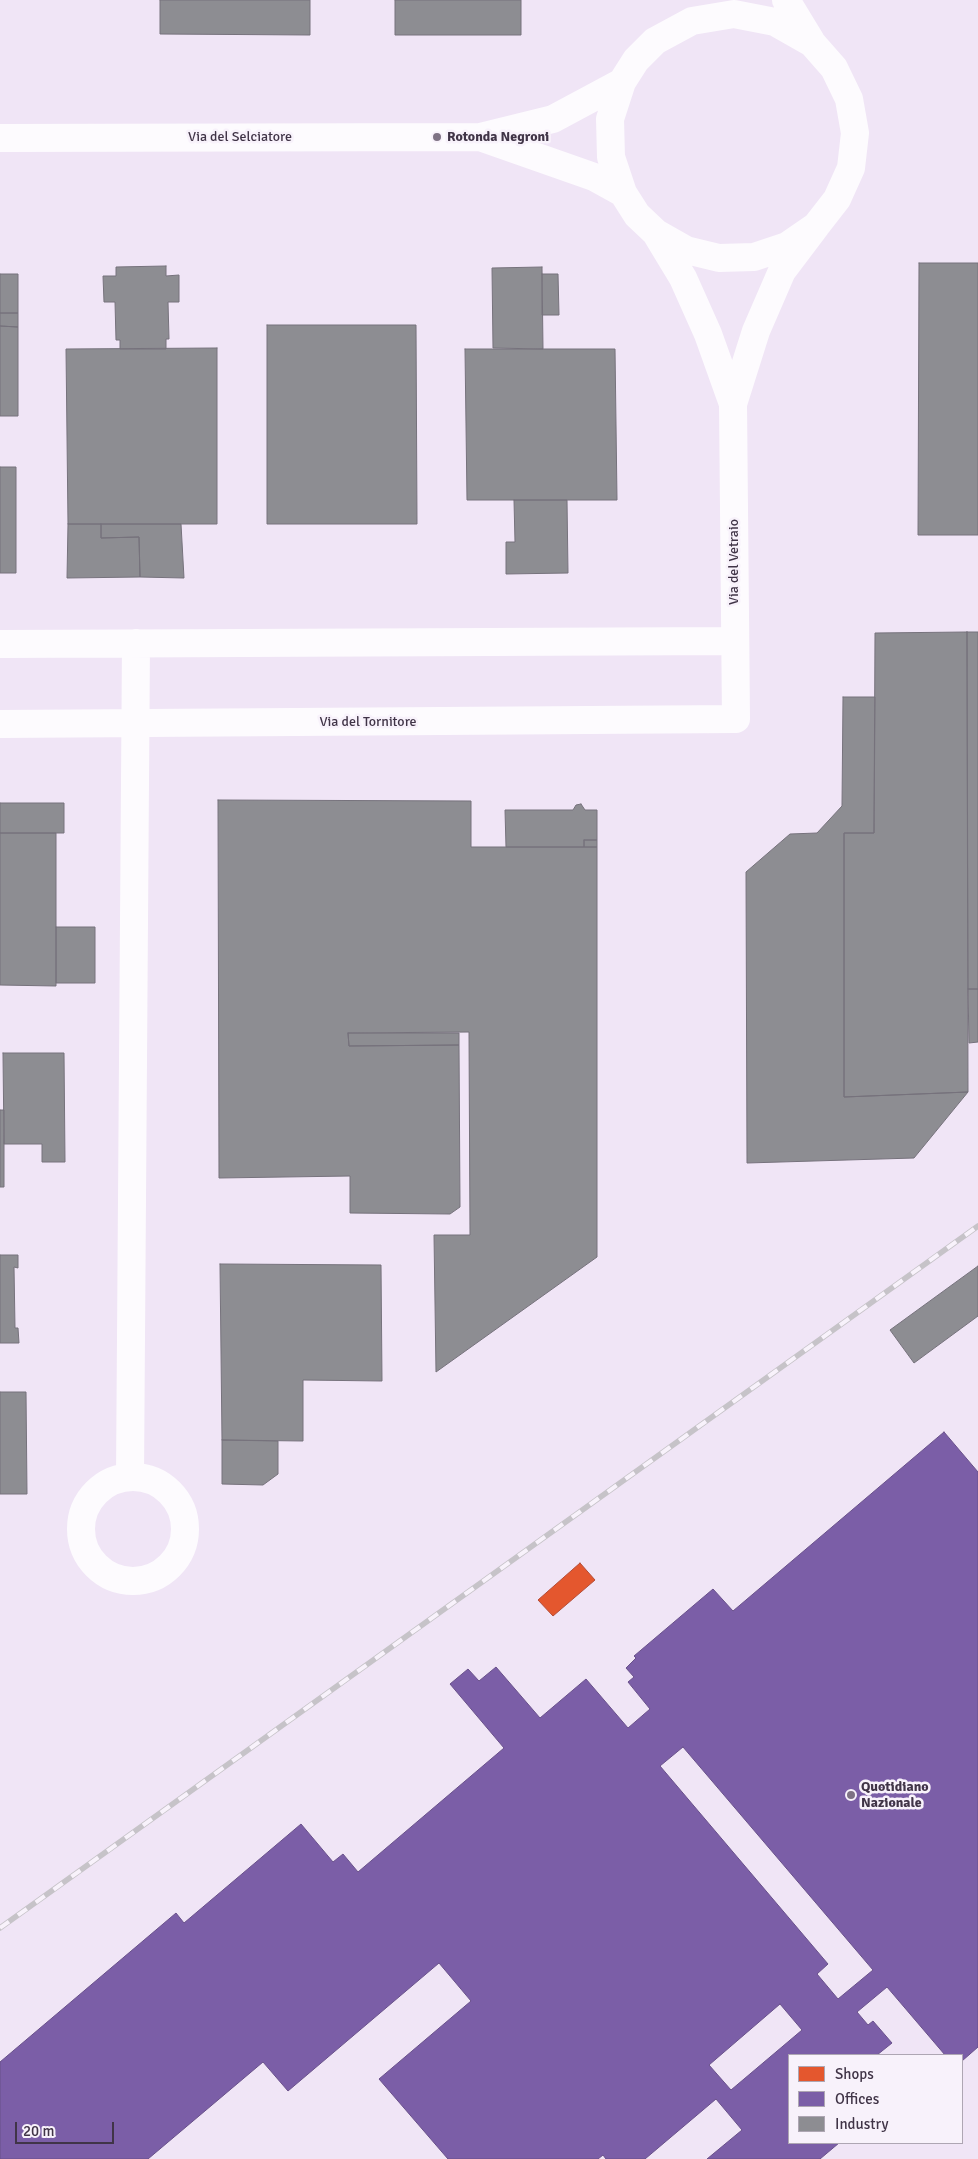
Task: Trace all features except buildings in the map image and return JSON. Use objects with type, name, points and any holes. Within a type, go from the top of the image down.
[{"type":"street","points":[[686,0],[655,41],[636,60],[622,82],[610,118],[610,157],[623,193],[637,215],[656,233],[686,250],[719,258],[754,257],[787,246],[816,226]]},
{"type":"street","points":[[733,404],[756,330],[782,270],[838,199],[851,168],[855,133],[849,100],[834,68],[812,42],[786,0]]},
{"type":"street","points":[[655,41],[692,21],[734,14],[775,22],[812,42]]},
{"type":"street","name":"Via del Selciatore","points":[[0,138],[480,137],[553,119],[622,82]]},
{"type":"street","name":"Via del Selciatore","points":[[480,137],[594,177],[623,193]]},
{"type":"street","points":[[656,233],[683,278],[708,334],[733,404]]},
{"type":"street","name":"Via del Vetraio","points":[[733,404],[736,719]]},
{"type":"street","points":[[0,644],[734,641]]},
{"type":"street","points":[[130,1476],[137,723],[136,643]]},
{"type":"street","name":"Via del Tornitore","points":[[0,724],[736,719]]},
{"type":"railway","points":[[0,1928],[978,1226]]},
{"type":"place","name":"Rotonda Negroni","points":[[437,137]]},
{"type":"place","name":"Quotidiano Nazionale","points":[[851,1795]]}]
